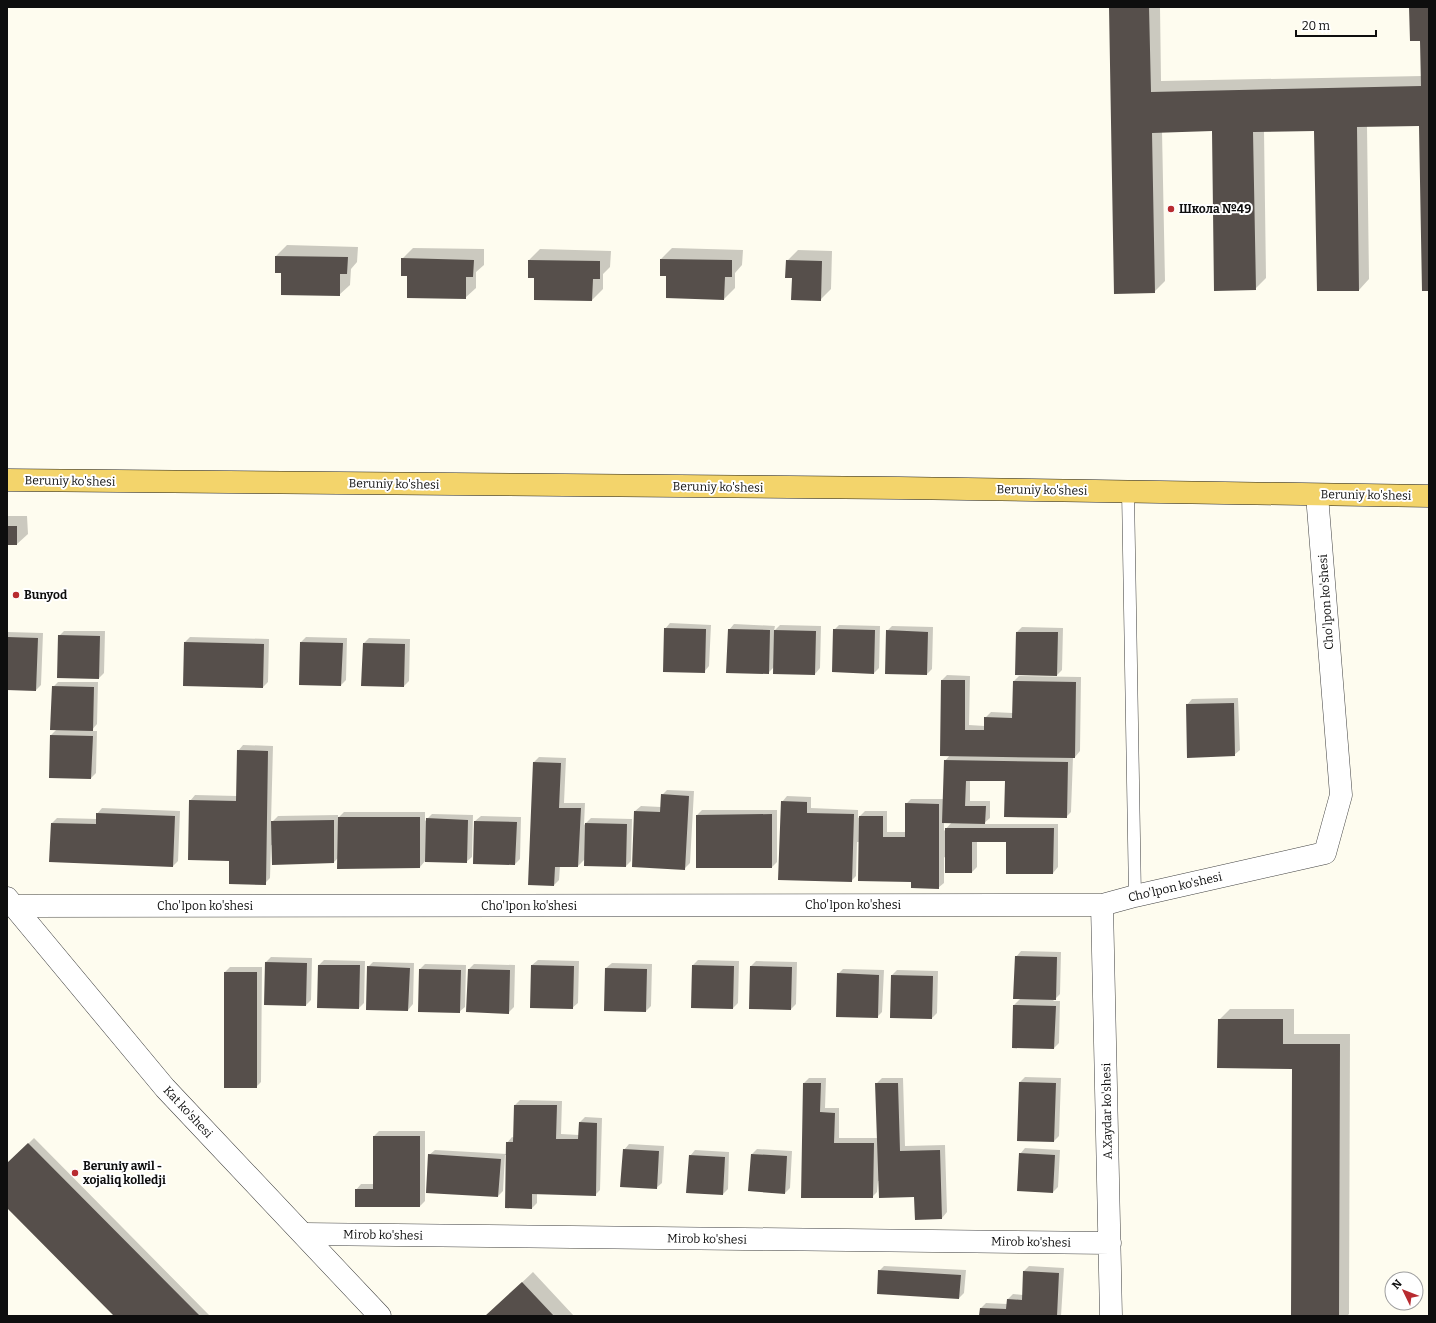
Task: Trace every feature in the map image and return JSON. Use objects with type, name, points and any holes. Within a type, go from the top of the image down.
[{"type":"main road","name":"Beruniy ko'shesi","points":[[7,480],[899,488],[1429,496]]},
{"type":"street","name":"Cho'lpon ko'shesi","points":[[10,902],[1102,905],[1135,896],[1325,853],[1341,795],[1317,495]]},
{"type":"street","name":"Kat ko'shesi","points":[[10,902],[165,1088],[380,1316]]},
{"type":"street","name":"A.Xaydar ko'shesi","points":[[1102,905],[1111,1316]]},
{"type":"street","name":"Mirob ko'shesi","points":[[304,1234],[1110,1243]]},
{"type":"lane","points":[[1128,492],[1135,896]]},
{"type":"building","points":[[1109,7],[1149,7],[1151,92],[1421,86],[1420,41],[1410,41],[1409,7],[1429,7],[1429,291],[1422,291],[1419,126],[1357,127],[1359,291],[1317,291],[1314,131],[1253,132],[1256,290],[1214,291],[1212,131],[1152,133],[1155,293],[1114,294]]},
{"type":"building","points":[[275,256],[348,257],[347,274],[340,274],[340,296],[281,295],[281,273],[275,273]]},
{"type":"building","points":[[401,258],[474,260],[473,277],[466,277],[466,299],[407,298],[407,276],[401,276]]},
{"type":"building","points":[[660,259],[732,260],[732,277],[725,277],[724,300],[666,298],[666,276],[660,276]]},
{"type":"building","points":[[528,260],[600,261],[600,279],[593,279],[592,301],[534,300],[534,278],[528,278]]},
{"type":"building","points":[[786,260],[822,261],[821,301],[791,300],[792,278],[785,278]]},
{"type":"building","points":[[7,526],[17,526],[17,545],[7,545]]},
{"type":"building","points":[[664,628],[706,629],[705,673],[663,672]]},
{"type":"building","points":[[728,629],[770,630],[769,674],[726,673]]},
{"type":"building","points":[[833,629],[875,630],[874,674],[832,672]]},
{"type":"building","points":[[774,630],[816,631],[815,675],[773,674]]},
{"type":"building","points":[[886,630],[928,632],[927,675],[885,674]]},
{"type":"building","points":[[1016,632],[1058,632],[1057,676],[1015,675]]},
{"type":"building","points":[[58,635],[100,636],[99,679],[57,678]]},
{"type":"building","points":[[7,637],[38,638],[36,691],[7,690]]},
{"type":"building","points":[[184,642],[264,644],[263,688],[183,686]]},
{"type":"building","points":[[300,642],[343,643],[341,686],[299,685]]},
{"type":"building","points":[[363,643],[405,644],[404,687],[361,686]]},
{"type":"building","points":[[941,680],[965,680],[965,730],[984,730],[984,717],[1012,718],[1013,681],[1076,682],[1075,758],[940,756]]},
{"type":"building","points":[[52,686],[94,687],[93,731],[50,730]]},
{"type":"building","points":[[1234,703],[1235,756],[1187,758],[1186,704]]},
{"type":"building","points":[[50,735],[93,736],[91,779],[49,778]]},
{"type":"building","points":[[237,750],[268,751],[266,885],[229,884],[229,861],[188,860],[189,800],[236,801]]},
{"type":"building","points":[[944,760],[1068,762],[1067,818],[1004,817],[1005,781],[966,781],[965,806],[986,806],[985,824],[942,823]]},
{"type":"building","points":[[533,762],[561,763],[559,808],[581,808],[578,867],[555,867],[554,886],[528,885]]},
{"type":"building","points":[[661,794],[689,796],[685,870],[632,867],[634,811],[660,812]]},
{"type":"building","points":[[781,801],[807,802],[807,813],[854,814],[852,882],[778,880]]},
{"type":"building","points":[[905,803],[939,804],[939,889],[911,888],[911,882],[858,881],[859,816],[883,816],[883,837],[905,837]]},
{"type":"building","points":[[96,813],[175,816],[173,867],[49,862],[51,823],[96,824]]},
{"type":"building","points":[[772,814],[772,868],[696,868],[696,815]]},
{"type":"building","points":[[338,817],[420,817],[420,868],[337,869]]},
{"type":"building","points":[[426,818],[468,820],[467,863],[425,862]]},
{"type":"building","points":[[334,820],[334,863],[272,865],[271,821]]},
{"type":"building","points":[[474,821],[517,822],[515,865],[473,864]]},
{"type":"building","points":[[585,823],[627,824],[626,867],[584,866]]},
{"type":"building","points":[[945,828],[1054,828],[1053,874],[1006,874],[1006,842],[972,842],[972,873],[945,873]]},
{"type":"building","points":[[1015,956],[1057,957],[1056,1000],[1013,999]]},
{"type":"building","points":[[265,962],[307,963],[306,1006],[264,1005]]},
{"type":"building","points":[[318,965],[360,965],[359,1009],[317,1008]]},
{"type":"building","points":[[531,965],[574,966],[573,1009],[530,1008]]},
{"type":"building","points":[[692,965],[734,966],[733,1009],[691,1008]]},
{"type":"building","points":[[367,966],[410,968],[408,1011],[366,1010]]},
{"type":"building","points":[[750,966],[792,967],[791,1010],[749,1009]]},
{"type":"building","points":[[605,968],[647,969],[646,1012],[604,1011]]},
{"type":"building","points":[[419,969],[461,970],[460,1013],[418,1012]]},
{"type":"building","points":[[468,969],[510,970],[509,1014],[466,1012]]},
{"type":"building","points":[[224,972],[257,972],[257,1088],[224,1088]]},
{"type":"building","points":[[837,973],[879,975],[878,1018],[836,1017]]},
{"type":"building","points":[[891,975],[933,976],[932,1019],[890,1018]]},
{"type":"building","points":[[1013,1005],[1056,1006],[1054,1049],[1012,1048]]},
{"type":"building","points":[[1218,1019],[1283,1019],[1283,1044],[1340,1044],[1339,1316],[1291,1316],[1292,1069],[1217,1068]]},
{"type":"building","points":[[1019,1082],[1056,1083],[1054,1142],[1017,1141]]},
{"type":"building","points":[[803,1083],[821,1083],[820,1112],[835,1113],[834,1143],[874,1143],[873,1198],[801,1198]]},
{"type":"building","points":[[875,1083],[898,1083],[900,1151],[940,1150],[942,1219],[915,1220],[914,1197],[879,1198]]},
{"type":"building","points":[[514,1105],[557,1105],[556,1139],[578,1139],[579,1122],[597,1123],[596,1196],[532,1194],[532,1209],[505,1208],[506,1142],[513,1142]]},
{"type":"building","points":[[373,1136],[420,1136],[420,1207],[355,1207],[355,1189],[373,1189]]},
{"type":"building","points":[[28,1143],[200,1316],[114,1316],[7,1208],[7,1163]]},
{"type":"building","points":[[623,1149],[659,1151],[657,1189],[620,1187]]},
{"type":"building","points":[[1019,1153],[1055,1155],[1053,1193],[1017,1191]]},
{"type":"building","points":[[428,1154],[501,1159],[498,1197],[426,1193]]},
{"type":"building","points":[[751,1154],[787,1156],[785,1194],[748,1191]]},
{"type":"building","points":[[689,1155],[725,1157],[723,1195],[686,1193]]},
{"type":"building","points":[[878,1270],[961,1275],[959,1299],[877,1294]]},
{"type":"building","points":[[1023,1271],[1059,1273],[1057,1316],[979,1316],[980,1308],[1006,1309],[1007,1299],[1022,1300]]},
{"type":"building","points":[[522,1282],[554,1316],[485,1316]]},
{"type":"place","name":"Школа №49","points":[[1171,209]]},
{"type":"place","name":"Bunyod","points":[[16,595]]},
{"type":"place","name":"Beruniy awil - xojaliq kolledji","points":[[75,1173]]}]
